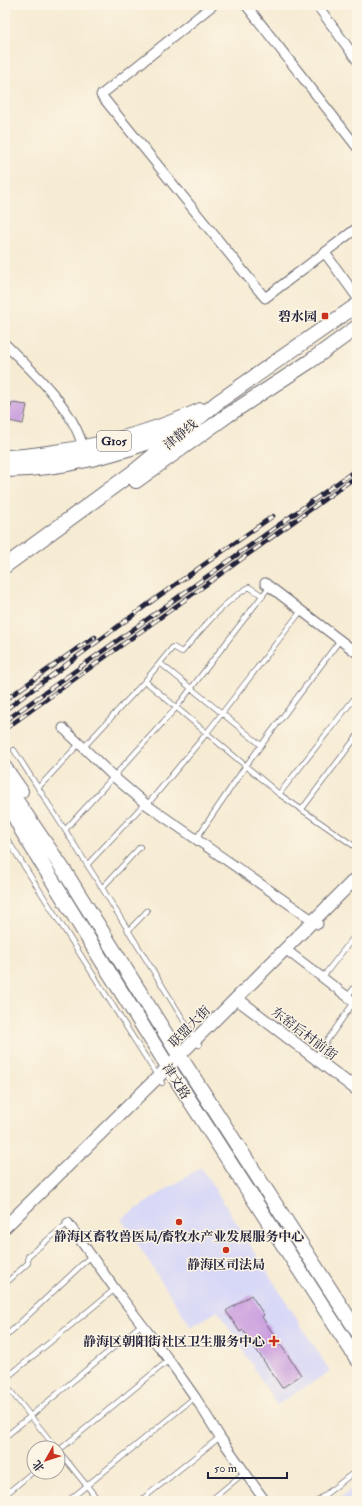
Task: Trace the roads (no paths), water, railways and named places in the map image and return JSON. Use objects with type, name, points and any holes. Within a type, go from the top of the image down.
[{"type":"main road","name":"津静线","points":[[5,566],[136,470],[218,402],[357,305]]},
{"type":"main road","name":"津静线","points":[[5,576],[228,415],[309,362],[357,327]]},
{"type":"main road","name":"G105","points":[[5,457],[50,453],[84,453],[118,440],[172,423],[218,402]]},
{"type":"main road","points":[[5,470],[59,465],[84,453],[120,452],[228,415]]},
{"type":"main road","points":[[5,768],[53,845],[65,872]]},
{"type":"main road","name":"津文路","points":[[5,784],[65,872],[181,1058],[357,1331]]},
{"type":"main road","name":"津文路","points":[[5,798],[22,831],[165,1075],[357,1359]]},
{"type":"main road","points":[[5,811],[22,831]]},
{"type":"main road","name":"联盟大街","points":[[5,1227],[165,1075],[356,881]]},
{"type":"main road","points":[[5,1233],[165,1075]]},
{"type":"street","points":[[213,5],[201,8],[101,95],[265,298],[357,228]]},
{"type":"street","points":[[246,5],[357,147]]},
{"type":"street","points":[[317,5],[357,60]]},
{"type":"street","points":[[325,253],[357,297]]},
{"type":"street","points":[[5,344],[45,385],[66,411],[79,436],[84,453]]},
{"type":"street","points":[[267,585],[357,653]]},
{"type":"street","points":[[63,728],[114,777],[146,804],[316,922]]},
{"type":"street","points":[[287,951],[353,1001]]},
{"type":"street","name":"东窑后村前街","points":[[238,1000],[353,1087]]},
{"type":"street","points":[[68,1223],[115,1289],[196,1396],[220,1437],[265,1501]]},
{"type":"lane","points":[[65,830],[192,689],[263,596],[267,585]]},
{"type":"lane","points":[[38,788],[145,681],[173,647],[182,652],[206,624],[238,594],[248,587],[263,596]]},
{"type":"lane","points":[[87,865],[146,804],[206,734],[301,611]]},
{"type":"lane","points":[[196,839],[245,767],[340,640]]},
{"type":"lane","points":[[160,663],[262,745]]},
{"type":"lane","points":[[145,681],[245,767],[279,794],[357,848]]},
{"type":"lane","points":[[279,794],[357,695]]},
{"type":"lane","points":[[302,809],[357,736]]},
{"type":"lane","points":[[14,750],[102,888],[197,1042]]},
{"type":"lane","points":[[5,836],[165,1075]]},
{"type":"lane","points":[[102,888],[140,847]]},
{"type":"lane","points":[[128,931],[147,911]]},
{"type":"lane","points":[[322,978],[357,933]]},
{"type":"lane","points":[[315,1058],[353,1001],[357,984]]},
{"type":"lane","points":[[353,1087],[357,1072]]},
{"type":"lane","points":[[5,1284],[28,1263],[28,1256],[68,1223]]},
{"type":"lane","points":[[5,1337],[91,1256]]},
{"type":"lane","points":[[5,1379],[115,1289]]},
{"type":"lane","points":[[5,1436],[142,1324]]},
{"type":"lane","points":[[66,1444],[169,1360]]},
{"type":"lane","points":[[5,1384],[50,1440]]},
{"type":"lane","points":[[68,1501],[196,1396]]},
{"type":"lane","points":[[140,1501],[220,1437]]},
{"type":"lane","points":[[66,1461],[99,1501]]},
{"type":"lane","points":[[318,1501],[357,1470]]},
{"type":"lane","points":[[210,1501],[245,1472]]},
{"type":"lane","points":[[5,1495],[26,1478]]},
{"type":"railway","points":[[5,721],[357,469]]},
{"type":"railway","points":[[5,729],[357,476]]},
{"type":"railway","points":[[5,710],[159,596],[273,516]]},
{"type":"railway","points":[[5,700],[95,637]]},
{"type":"place","name":"碧水园","points":[[325,316]]},
{"type":"place","name":"静海区畜牧兽医局/畜牧水产业发展服务中心","points":[[179,1222]]},
{"type":"place","name":"静海区司法局","points":[[226,1250]]},
{"type":"place","name":"静海区朝阳街社区卫生服务中心","points":[[274,1341]]}]
